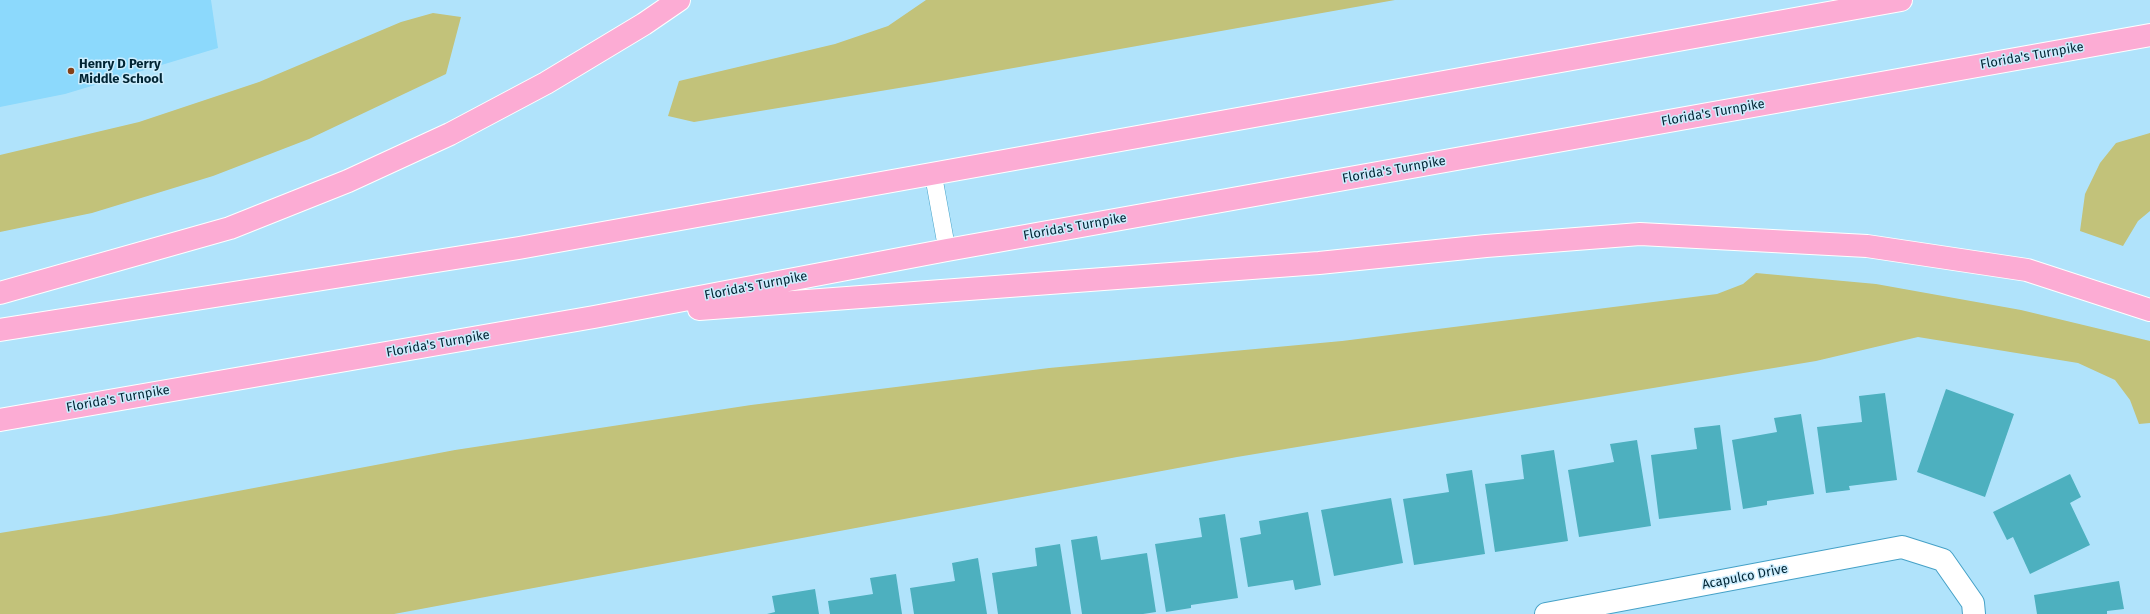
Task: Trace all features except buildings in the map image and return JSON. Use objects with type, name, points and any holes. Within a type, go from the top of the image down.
[{"type":"highway","points":[[0,292],[230,228],[348,182],[450,134],[546,83],[644,24],[679,0]]},
{"type":"highway","points":[[0,330],[519,248],[1901,0]]},
{"type":"highway","name":"Florida's Turnpike","points":[[0,420],[594,317],[946,250],[2150,35]]},
{"type":"highway","points":[[594,317],[1319,263],[1486,246],[1640,234],[1875,247],[2027,270],[2150,310]]},
{"type":"street","name":"Acapulco Drive","points":[[1546,614],[1617,608],[1902,547],[1943,560],[1973,603],[1974,614]]},
{"type":"lane","points":[[933,173],[946,250]]},
{"type":"shaded area","name":"Henry D Perry Middle School","points":[[0,0],[211,0],[218,48],[65,94],[0,107]]},
{"type":"shaded area","points":[[926,0],[1395,0],[935,82],[694,122],[668,116],[679,81],[835,44],[888,26]]},
{"type":"shaded area","points":[[433,13],[461,17],[446,74],[309,139],[213,176],[92,213],[0,232],[0,155],[139,122],[259,82],[401,22]]},
{"type":"shaded area","points":[[2150,133],[2150,211],[2138,221],[2123,246],[2080,231],[2085,194],[2100,163],[2116,143]]},
{"type":"shaded area","points":[[1756,273],[1876,284],[2021,310],[2150,341],[2150,423],[2139,424],[2130,400],[2115,380],[2078,363],[1918,337],[1816,361],[1237,457],[394,614],[0,614],[0,533],[111,515],[455,450],[751,405],[1049,368],[1342,341],[1717,294],[1743,284]]},
{"type":"place","name":"Henry D Perry Middle School","points":[[71,71]]}]
